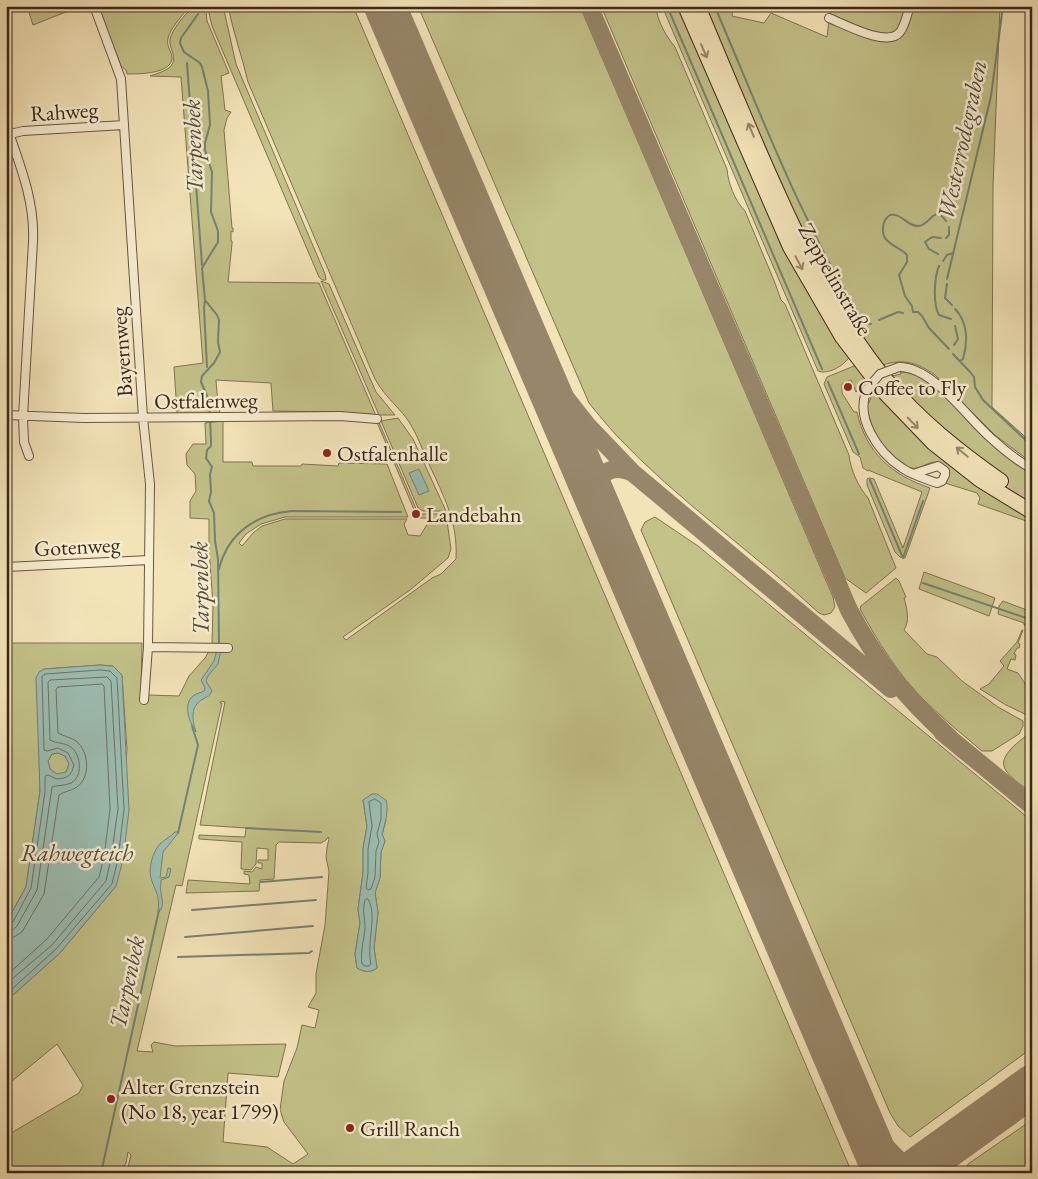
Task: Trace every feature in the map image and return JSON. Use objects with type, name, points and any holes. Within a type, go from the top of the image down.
[{"type":"highway","name":"Zeppelinstraße","points":[[685,6],[790,246],[842,337],[884,392],[922,432],[975,477],[1032,512]]},
{"type":"highway","name":"Zeppelinstraße","points":[[698,6],[800,242],[844,322],[888,381],[921,416],[964,454],[1001,481]]},
{"type":"street","name":"Bayernweg","points":[[94,6],[120,76],[143,418],[150,484],[148,647],[144,700]]},
{"type":"street","points":[[829,18],[878,37],[890,38],[900,32],[910,6]]},
{"type":"street","points":[[6,124],[27,187],[34,228],[23,417],[24,442],[29,456]]},
{"type":"street","name":"Rahweg","points":[[8,134],[124,125]]},
{"type":"street","points":[[912,474],[891,460],[873,437],[864,415],[863,403],[868,388],[880,374],[899,367],[915,370],[931,380],[991,439],[1032,469]]},
{"type":"street","name":"Ostfalenweg","points":[[6,415],[23,417],[143,418],[340,416],[377,419]]},
{"type":"street","name":"Gotenweg","points":[[6,567],[149,560]]},
{"type":"street","points":[[148,647],[226,648]]},
{"type":"shaded area","points":[[27,6],[81,6],[33,25]]},
{"type":"shaded area","points":[[98,6],[201,6],[206,11],[207,21],[229,73],[221,76],[225,110],[231,112],[227,118],[224,130],[233,228],[233,232],[231,231],[232,244],[228,282],[319,283],[377,418],[344,414],[344,412],[273,411],[271,383],[216,380],[220,411],[218,414],[155,416],[155,414],[177,413],[174,367],[203,363],[181,77],[150,76],[167,69],[173,63],[170,39],[178,24],[188,12],[186,11],[169,34],[168,43],[172,57],[171,63],[167,67],[154,72],[127,74],[126,70],[121,66]]},
{"type":"shaded area","points":[[212,6],[223,6],[236,64],[326,280],[322,280],[319,277],[212,26],[209,13]]},
{"type":"shaded area","points":[[228,6],[353,6],[852,1173],[149,1173],[128,1167],[131,1155],[128,1152],[126,1163],[120,1173],[6,1173],[6,1136],[79,1093],[83,1085],[57,1044],[6,1086],[6,996],[14,994],[60,953],[116,886],[127,749],[122,676],[113,666],[100,665],[44,669],[39,740],[40,791],[26,887],[6,923],[6,643],[142,643],[141,701],[148,695],[179,696],[189,676],[205,658],[212,646],[213,605],[209,519],[190,518],[190,501],[196,491],[195,474],[187,465],[186,454],[193,444],[206,444],[205,423],[223,421],[223,462],[252,462],[253,466],[301,466],[302,464],[338,466],[339,463],[387,464],[408,517],[285,517],[261,524],[246,534],[239,543],[242,546],[262,526],[285,519],[407,519],[404,524],[408,535],[420,536],[431,518],[420,518],[418,514],[446,514],[451,549],[448,558],[410,590],[343,637],[346,640],[432,578],[441,574],[456,559],[455,533],[445,499],[411,425],[375,379],[248,82]],"holes":[[[221,701],[225,702],[200,825],[246,828],[245,837],[199,835],[199,839],[242,842],[241,869],[251,870],[256,864],[257,848],[268,849],[268,860],[258,860],[258,863],[262,863],[262,869],[256,867],[252,872],[244,871],[244,874],[249,875],[250,884],[188,880],[186,893],[259,891],[260,880],[274,879],[276,845],[279,842],[321,843],[328,837],[329,839],[326,858],[329,871],[325,925],[316,974],[316,993],[308,1007],[319,1010],[315,1028],[302,1025],[297,1048],[284,1081],[280,1110],[284,1122],[308,1154],[293,1164],[267,1147],[223,1142],[228,1073],[278,1077],[286,1044],[175,1046],[154,1042],[151,1045],[153,1052],[137,1051],[176,885],[182,886]],[[363,800],[386,820],[382,835],[385,841],[381,852],[380,878],[375,893],[378,912],[374,948],[377,968],[372,971],[357,968],[355,954],[360,923],[358,909],[367,826]]]},
{"type":"shaded area","points":[[418,6],[580,6],[833,597],[835,607],[831,613],[824,615],[819,613],[690,504],[616,435],[589,403]]},
{"type":"shaded area","points":[[601,6],[656,6],[662,28],[675,47],[727,169],[733,192],[745,211],[781,300],[785,304],[849,455],[855,478],[868,498],[896,568],[866,593],[845,578]]},
{"type":"shaded area","points":[[662,6],[682,6],[850,356],[836,369],[826,372],[818,371]]},
{"type":"shaded area","points":[[706,6],[733,6],[732,16],[764,23],[771,13],[827,37],[830,12],[828,6],[1000,6],[993,187],[992,407],[1032,443],[1032,463],[995,435],[935,375],[923,367],[910,363],[897,362],[883,365],[862,336],[831,288],[793,213]]},
{"type":"shaded area","points":[[321,281],[329,284],[376,392],[395,415],[379,415]]},
{"type":"shaded area","points":[[854,366],[867,375],[856,392],[851,380],[842,384],[842,393],[854,412],[857,412],[861,427],[874,451],[893,469],[916,483],[930,488],[905,558],[900,557],[895,552],[867,485],[867,479],[874,479],[903,548],[922,492],[863,468],[860,457],[853,452],[824,384],[827,377]]},
{"type":"shaded area","points":[[900,372],[912,374],[937,388],[988,441],[1032,473],[1032,508],[1021,501],[925,412],[892,376],[901,374]]},
{"type":"shaded area","points":[[875,386],[1032,516],[1032,523],[978,504],[980,498],[977,493],[945,483],[948,473],[946,467],[941,463],[934,462],[918,468],[911,468],[894,459],[880,442],[868,412],[867,403],[869,403]]},
{"type":"shaded area","points":[[398,418],[413,439],[446,511],[423,511],[418,508],[381,421]]},
{"type":"shaded area","points":[[376,420],[378,420],[417,511],[415,512]]},
{"type":"shaded area","points":[[655,517],[698,546],[1032,821],[1032,1048],[910,1137],[898,1126],[890,1113],[641,530],[645,522]]},
{"type":"shaded area","points":[[924,572],[995,598],[989,616],[919,589]]},
{"type":"shaded area","points":[[896,578],[906,597],[904,598],[907,619],[904,630],[927,654],[937,657],[962,681],[998,707],[1023,721],[1019,734],[992,751],[982,751],[931,707],[897,668],[860,609],[861,606]]},
{"type":"shaded area","points":[[1003,601],[1032,612],[1032,624],[1027,623],[1026,626],[1024,623],[998,614],[999,606]]},
{"type":"shaded area","points":[[1022,630],[1018,643],[1020,644],[1019,648],[1017,648],[1014,654],[1016,655],[1015,660],[1011,659],[1007,669],[1018,673],[1028,688],[1032,685],[1032,715],[1029,716],[980,689],[989,684],[1004,666],[1000,661],[1017,642]]},
{"type":"shaded area","points":[[1032,732],[1032,793],[1012,778],[1004,766],[1004,760],[1011,749]]},
{"type":"shaded area","points":[[58,753],[65,756],[69,764],[66,772],[57,775],[50,769],[48,761],[52,754]]},
{"type":"shaded area","points":[[1032,1120],[1032,1173],[966,1173],[968,1164]]},
{"type":"water","points":[[419,469],[429,491],[419,495],[409,473]]},
{"type":"water","points":[[217,650],[221,650],[218,664],[206,681],[212,691],[194,709],[193,718],[196,732],[188,714],[188,704],[193,696],[204,691],[205,688],[201,680],[214,661]]},
{"type":"water","name":"Rahwegteich","points":[[100,665],[113,666],[122,675],[129,810],[123,860],[116,886],[60,953],[14,994],[6,996],[6,923],[26,887],[40,791],[36,678],[39,672],[44,669]],"holes":[[[58,753],[65,756],[69,764],[66,772],[57,774],[50,769],[48,761],[52,754]]]},
{"type":"water","points":[[372,794],[377,794],[386,800],[387,809],[382,834],[385,841],[381,852],[380,878],[375,893],[378,912],[374,948],[377,968],[367,971],[357,968],[355,954],[360,923],[358,909],[367,826],[363,800]]},
{"type":"water","points":[[175,832],[179,832],[163,852],[160,878],[166,877],[168,868],[171,869],[169,877],[161,880],[162,906],[158,913],[158,898],[150,874],[153,855],[157,847]]},
{"type":"waterway","points":[[667,6],[822,369]]},
{"type":"waterway","name":"Westerrodegraben","points":[[947,279],[991,96],[1003,6]]},
{"type":"waterway","points":[[715,7],[766,128],[821,248],[865,324],[871,324]]},
{"type":"waterway","name":"Tarpenbek","points":[[198,14],[181,38],[180,43],[184,52],[200,63],[208,91],[210,125],[205,150],[212,172],[211,212],[218,231],[218,242],[202,268],[205,300],[219,320],[218,342],[220,352],[214,363],[202,376],[201,382],[208,398],[210,414]]},
{"type":"waterway","points":[[187,63],[202,265]]},
{"type":"waterway","points":[[913,312],[912,306],[905,296],[899,275],[907,262],[907,255],[885,238],[883,234],[884,223],[890,215],[898,216],[910,224],[918,226],[926,223],[938,214],[946,221]]},
{"type":"waterway","points":[[946,238],[949,235],[949,227]]},
{"type":"waterway","points":[[938,254],[929,249],[925,242],[932,237],[941,238]]},
{"type":"waterway","points":[[943,261],[947,255],[953,253]]},
{"type":"waterway","points":[[939,266],[935,291],[937,310],[939,315],[951,319]]},
{"type":"waterway","name":"Westerrodegraben","points":[[947,284],[945,298],[952,305]]},
{"type":"waterway","points":[[205,300],[207,367]]},
{"type":"waterway","name":"Westerrodegraben","points":[[955,309],[965,326],[966,332],[965,353],[960,361]]},
{"type":"waterway","points":[[879,320],[898,312],[903,313]]},
{"type":"waterway","points":[[913,312],[918,312],[922,316],[929,328],[949,349]]},
{"type":"waterway","points":[[954,345],[958,339],[955,326]]},
{"type":"waterway","points":[[953,354],[974,377],[975,387],[983,400],[1032,446]]},
{"type":"waterway","points":[[828,382],[859,454]]},
{"type":"waterway","name":"Tarpenbek","points":[[210,418],[211,446],[207,450],[206,458],[212,467],[209,501],[214,513],[218,559],[219,645]]},
{"type":"waterway","points":[[870,480],[903,558]]},
{"type":"waterway","points":[[903,558],[923,501]]},
{"type":"waterway","points":[[219,569],[223,556],[237,536],[255,521],[267,516],[292,511],[401,512]]},
{"type":"waterway","points":[[923,583],[1032,620]]},
{"type":"waterway","name":"Tarpenbek","points":[[178,833],[198,745],[192,726]]},
{"type":"waterway","points":[[246,828],[321,832]]},
{"type":"waterway","points":[[261,882],[322,877]]},
{"type":"waterway","points":[[192,910],[316,900]]},
{"type":"waterway","name":"Tarpenbek","points":[[101,1173],[159,910]]},
{"type":"waterway","points":[[185,937],[313,926]]},
{"type":"waterway","points":[[178,957],[309,953],[312,951]]},
{"type":"taxiway","points":[[589,6],[849,610],[870,647],[894,679],[920,709],[950,738]]},
{"type":"taxiway","points":[[515,308],[546,368],[566,398],[588,426],[633,473],[891,689]]},
{"type":"taxiway","points":[[596,499],[598,483],[606,473],[617,469],[633,473]]},
{"type":"taxiway","points":[[942,732],[1032,806]]},
{"type":"taxiway","points":[[851,1094],[863,1116],[878,1137],[894,1156],[914,1173]]},
{"type":"taxiway","points":[[872,1145],[879,1173]]},
{"type":"runway","points":[[385,6],[884,1173]]},
{"type":"runway","points":[[911,1173],[1032,1086]]},
{"type":"tunnel","points":[[1001,481],[1032,500]]},
{"type":"place","name":"Coffee to Fly","points":[[848,387]]},
{"type":"place","name":"Ostfalenhalle","points":[[327,453]]},
{"type":"place","name":"Landebahn","points":[[416,514]]},
{"type":"place","name":"Alter Grenzstein (No 18, year 1799)","points":[[111,1099]]},
{"type":"place","name":"Grill Ranch","points":[[350,1128]]}]
